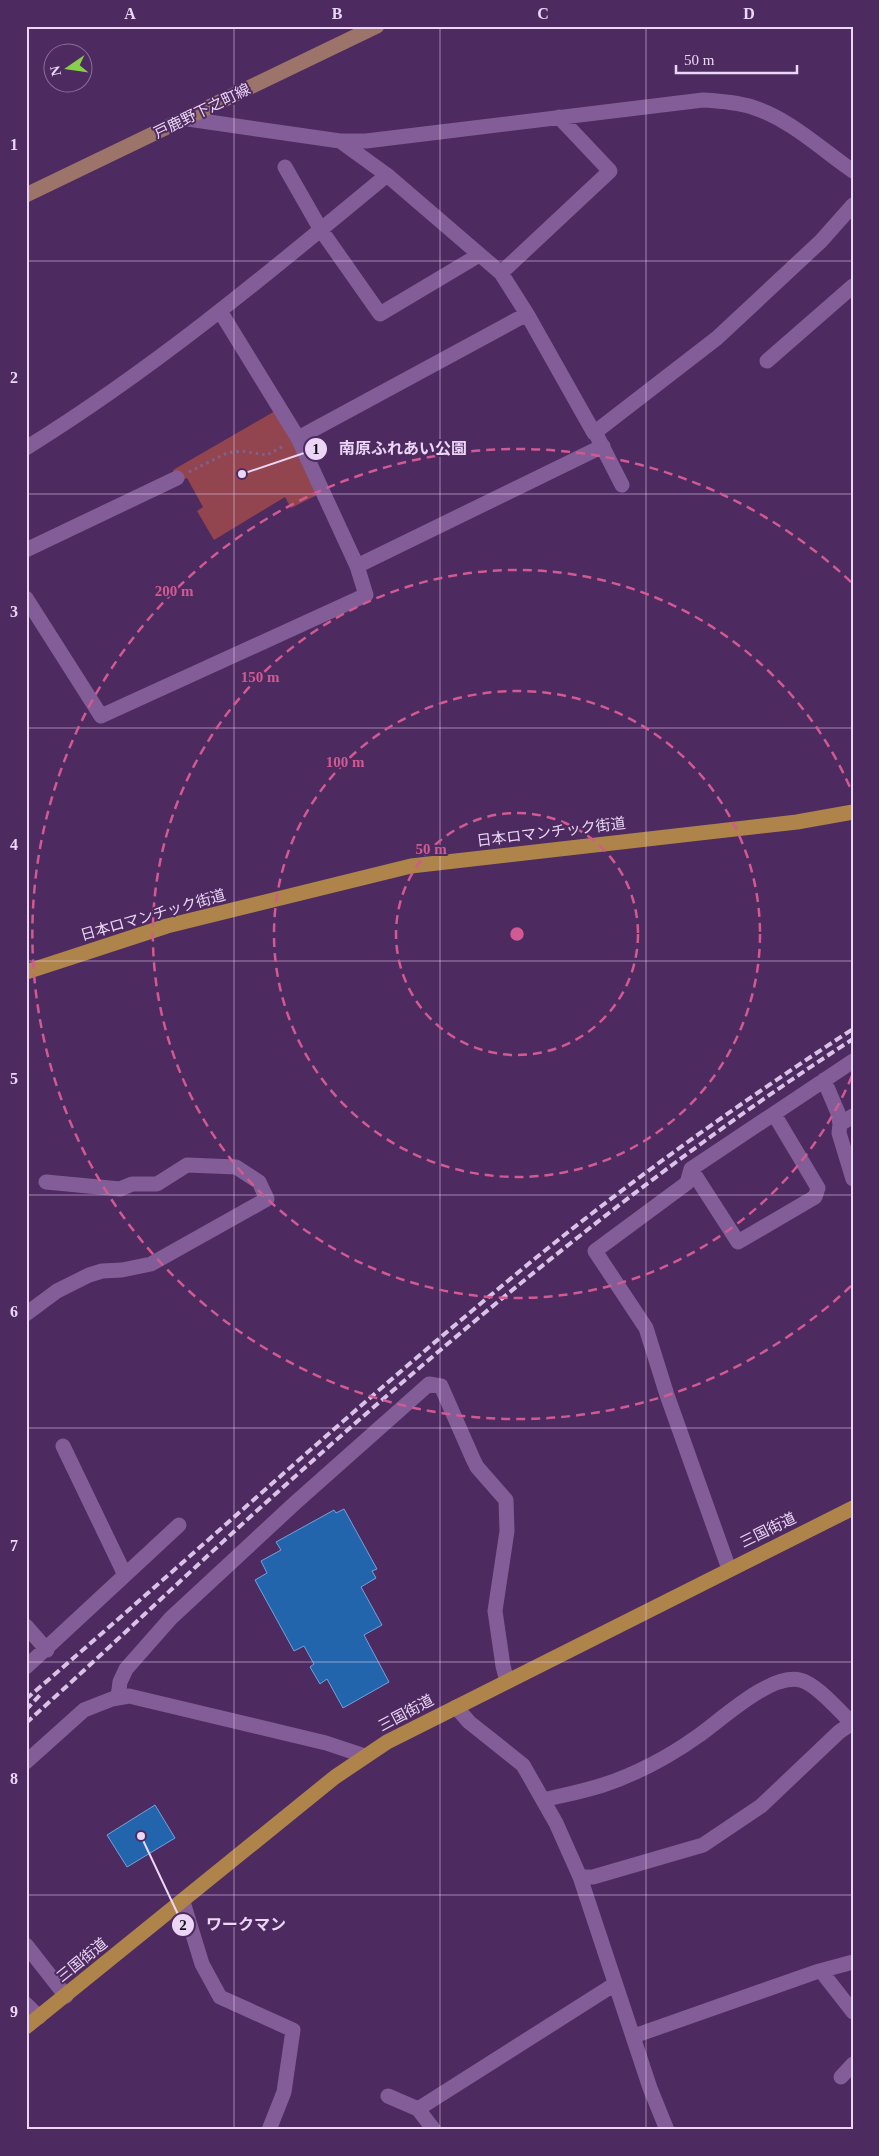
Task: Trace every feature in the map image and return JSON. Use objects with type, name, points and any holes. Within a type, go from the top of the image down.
[{"type":"highway","name":"日本ロマンチック街道","points":[[26,972],[167,926],[411,866],[797,822],[853,812]]},
{"type":"highway","name":"三国街道","points":[[26,2028],[335,1777],[365,1756],[388,1742],[507,1681],[853,1508]]},
{"type":"main road","name":"戸鹿野下之町線","points":[[26,196],[377,26]]},
{"type":"street","points":[[188,119],[340,142],[366,141],[695,101],[729,102],[752,107],[782,120],[853,171]]},
{"type":"street","points":[[500,274],[610,170],[560,117]]},
{"type":"street","points":[[340,142],[387,175],[500,274],[526,314],[603,446],[622,485]]},
{"type":"street","points":[[285,167],[321,230],[380,314],[479,255]]},
{"type":"street","points":[[26,448],[118,387],[220,311],[387,175]]},
{"type":"street","points":[[594,432],[717,338],[821,241],[853,205]]},
{"type":"street","points":[[767,361],[853,286]]},
{"type":"street","points":[[26,598],[101,716],[366,595],[358,566],[298,438],[220,311]]},
{"type":"street","points":[[298,438],[526,314]]},
{"type":"street","points":[[358,566],[603,446]]},
{"type":"street","points":[[26,550],[177,478]]},
{"type":"street","points":[[730,1569],[667,1396],[646,1328],[595,1251],[687,1183],[691,1170],[853,1061]]},
{"type":"street","points":[[824,1080],[838,1113],[846,1120],[839,1133],[853,1179]]},
{"type":"street","points":[[691,1170],[738,1242],[815,1197],[818,1188],[774,1114]]},
{"type":"street","points":[[26,1314],[57,1291],[89,1275],[102,1271],[122,1270],[151,1264],[267,1200],[259,1182],[236,1167],[187,1165],[156,1184],[132,1184],[120,1189],[46,1182]]},
{"type":"street","points":[[118,1697],[120,1682],[126,1669],[171,1618],[294,1503],[429,1384],[442,1386],[473,1460],[506,1500],[507,1531],[495,1611],[507,1681]]},
{"type":"street","points":[[62,1446],[126,1575]]},
{"type":"street","points":[[26,1667],[47,1650],[179,1525]]},
{"type":"street","points":[[26,1626],[47,1650]]},
{"type":"street","points":[[544,1800],[604,1785],[638,1770],[685,1745],[743,1701],[779,1682],[800,1680],[810,1685],[852,1723],[839,1732],[761,1806],[703,1845],[593,1876],[580,1877]]},
{"type":"street","points":[[26,1762],[84,1710],[118,1697],[129,1696],[326,1743],[365,1756]]},
{"type":"street","points":[[456,1707],[469,1722],[523,1765],[544,1800],[569,1849],[634,2036],[650,2088],[667,2130]]},
{"type":"street","points":[[182,1902],[202,1964],[220,1997],[293,2030],[284,2092],[269,2130]]},
{"type":"street","points":[[26,1945],[66,1996]]},
{"type":"street","points":[[634,2036],[821,1971],[853,1962]]},
{"type":"street","points":[[821,1971],[853,2012]]},
{"type":"street","points":[[418,2109],[615,1984]]},
{"type":"street","points":[[26,2004],[39,2017]]},
{"type":"street","points":[[841,2077],[853,2064]]},
{"type":"street","points":[[388,2096],[418,2109],[434,2130]]},
{"type":"path","points":[[177,478],[227,453],[242,451],[267,455],[298,438]]},
{"type":"shaded area","points":[[275,411],[321,493],[291,508],[285,497],[214,540],[197,511],[203,507],[187,478],[179,481],[173,470]]},
{"type":"building","points":[[344,1509],[377,1569],[372,1571],[376,1578],[361,1587],[382,1625],[364,1635],[389,1682],[343,1708],[327,1679],[320,1684],[310,1667],[314,1664],[304,1646],[294,1651],[255,1580],[267,1573],[261,1561],[281,1550],[276,1542],[334,1510],[336,1513]]},
{"type":"building","points":[[155,1805],[175,1838],[127,1867],[107,1835]]},
{"type":"railway","points":[[26,1699],[383,1387],[545,1251],[674,1152],[763,1089],[853,1029]]},
{"type":"railway","points":[[26,1723],[281,1489],[487,1311],[558,1253],[703,1142],[853,1039]]},
{"type":"railway","points":[[26,1710],[40,1695]]},
{"type":"place","name":"南原ふれあい公園","points":[[242,474]]},
{"type":"place","name":"ワークマン","points":[[141,1836]]}]
